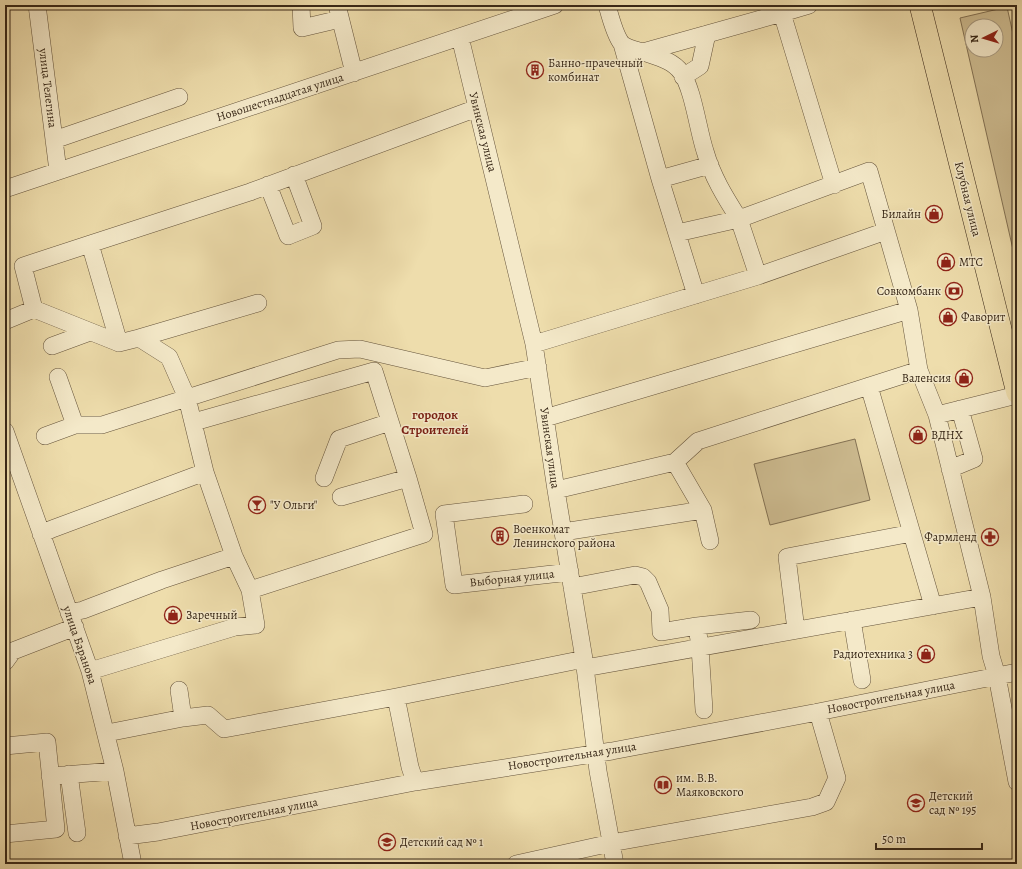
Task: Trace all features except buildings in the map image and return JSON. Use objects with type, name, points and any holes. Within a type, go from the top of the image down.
[{"type":"main road","name":"Клубная улица","points":[[920,5],[1017,394]]},
{"type":"street","name":"улица Телегина","points":[[37,5],[58,171]]},
{"type":"street","points":[[301,5],[302,28],[339,12],[354,73]]},
{"type":"street","name":"Новошестнадцатая улица","points":[[5,189],[555,5]]},
{"type":"street","points":[[607,5],[617,35],[622,44],[660,179],[696,295]]},
{"type":"street","points":[[644,52],[809,5]]},
{"type":"street","points":[[782,13],[834,185]]},
{"type":"street","points":[[683,77],[700,66],[706,34]]},
{"type":"street","name":"Увинская улица","points":[[460,37],[534,344],[556,490],[585,663],[595,753],[615,864]]},
{"type":"street","points":[[622,44],[630,49],[670,61],[681,72],[688,87],[705,151],[717,184],[739,219],[758,276]]},
{"type":"street","points":[[54,140],[179,97]]},
{"type":"street","points":[[34,310],[23,266],[268,185],[477,108]]},
{"type":"street","points":[[660,179],[710,165]]},
{"type":"street","points":[[677,233],[739,219],[869,171],[908,310],[919,370],[937,415],[982,597],[991,656],[997,676],[1017,782]]},
{"type":"street","points":[[268,185],[288,236],[313,226],[294,175]]},
{"type":"street","points":[[534,344],[758,276],[886,231]]},
{"type":"street","points":[[90,244],[119,343]]},
{"type":"street","points":[[5,321],[34,310],[119,343],[258,303]]},
{"type":"street","points":[[545,418],[908,310]]},
{"type":"street","points":[[52,346],[90,332]]},
{"type":"street","points":[[90,671],[235,627],[256,625],[250,590],[234,556],[204,472],[194,422],[187,398],[169,357],[139,338]]},
{"type":"street","points":[[46,436],[75,425],[102,425],[338,350],[360,348],[485,378],[538,367]]},
{"type":"street","points":[[556,490],[675,462],[698,441],[919,370]]},
{"type":"street","points":[[194,422],[374,371],[424,534],[250,590]]},
{"type":"street","points":[[58,377],[75,425]]},
{"type":"street","points":[[869,386],[933,606]]},
{"type":"street","points":[[937,415],[1017,394]]},
{"type":"street","points":[[950,469],[974,459],[960,409]]},
{"type":"street","points":[[324,478],[339,439],[390,422]]},
{"type":"street","name":"улица Баранова","points":[[5,431],[9,453],[41,534],[90,671],[116,771],[133,864]]},
{"type":"street","points":[[675,462],[703,510],[710,540]]},
{"type":"street","points":[[41,534],[204,472]]},
{"type":"street","points":[[341,497],[408,478]]},
{"type":"street","name":"Выборная улица","points":[[524,504],[444,514],[454,585],[571,580],[635,575],[643,577],[648,582],[660,610],[661,632],[697,626]]},
{"type":"street","points":[[563,532],[703,510]]},
{"type":"street","points":[[796,630],[787,557],[912,533]]},
{"type":"street","points":[[5,662],[12,651],[72,620],[83,610],[162,580],[234,556]]},
{"type":"street","points":[[106,733],[183,718],[208,715],[224,729],[585,663],[700,647],[982,597]]},
{"type":"street","points":[[704,710],[700,647],[697,626],[751,620]]},
{"type":"street","points":[[852,620],[862,680]]},
{"type":"street","name":"Новостроительная улица","points":[[127,836],[158,832],[415,782],[595,753],[818,712],[1017,672]]},
{"type":"street","points":[[179,690],[183,718]]},
{"type":"street","points":[[396,697],[410,767],[415,782]]},
{"type":"street","points":[[516,864],[611,843],[812,808],[826,802],[837,778],[818,712]]},
{"type":"street","points":[[5,746],[46,742],[56,829],[5,834]]},
{"type":"street","points":[[50,776],[116,771]]},
{"type":"street","points":[[69,774],[77,833]]},
{"type":"shaded area","points":[[1007,7],[1017,52],[1017,267],[969,58],[1004,58],[1004,18],[964,18],[964,35],[960,18]]},
{"type":"shaded area","points":[[855,439],[870,500],[770,525],[754,464]]},
{"type":"place","name":"Банно-прачечный комбинат","points":[[535,70]]},
{"type":"place","name":"Билайн","points":[[934,214]]},
{"type":"place","name":"МТС","points":[[946,262]]},
{"type":"place","name":"Совкомбанк","points":[[954,291]]},
{"type":"place","name":"Фаворит","points":[[948,317]]},
{"type":"place","name":"Валенсия","points":[[964,378]]},
{"type":"place","name":"ВДНХ","points":[[918,435]]},
{"type":"place","name":"\"У Ольги\"","points":[[257,505]]},
{"type":"place","name":"Военкомат Ленинского района","points":[[500,536]]},
{"type":"place","name":"Фармленд","points":[[990,537]]},
{"type":"place","name":"Заречный","points":[[173,615]]},
{"type":"place","name":"Радиотехника 3","points":[[926,654]]},
{"type":"place","name":"им. В.В. Маяковского","points":[[663,785]]},
{"type":"place","name":"Детский сад № 195","points":[[916,803]]},
{"type":"place","name":"Детский сад № 1","points":[[387,842]]},
{"type":"district","name":"городок Строителей","points":[[435,422]]}]
